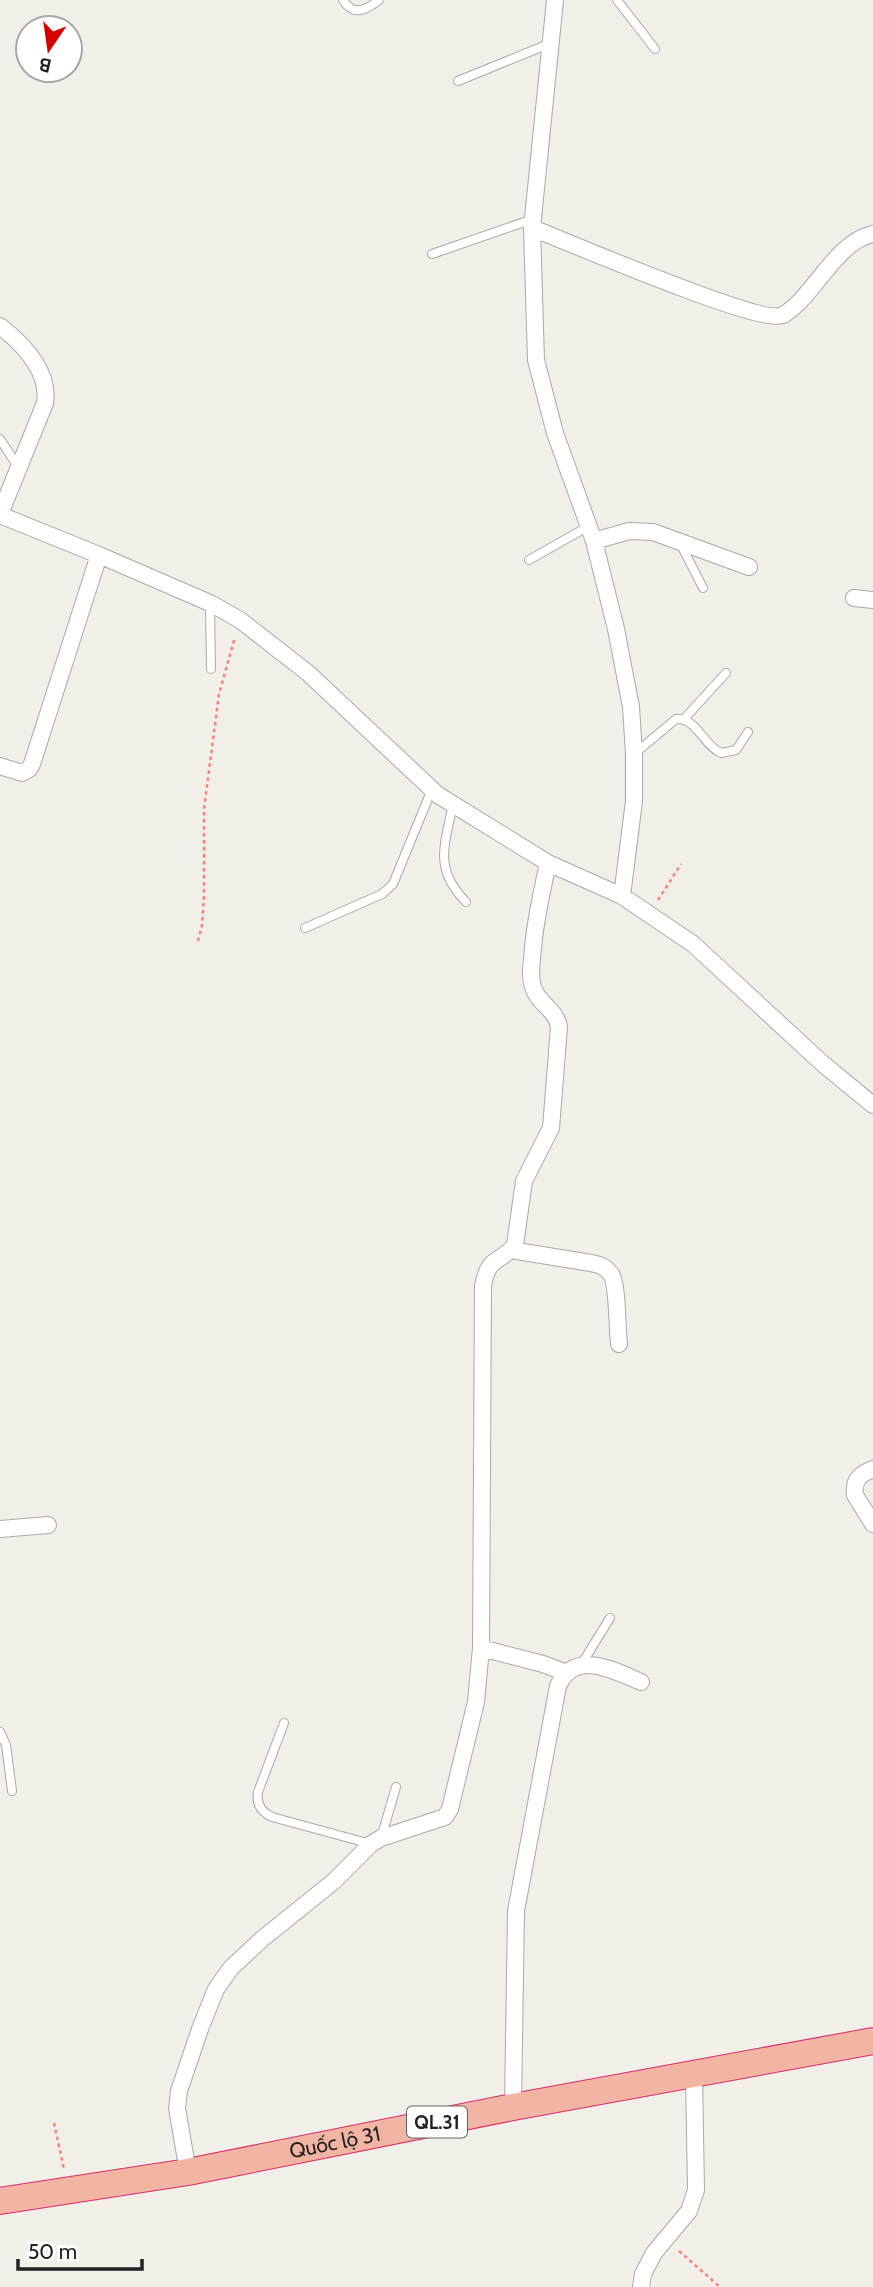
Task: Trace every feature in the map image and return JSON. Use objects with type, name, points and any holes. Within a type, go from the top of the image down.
[{"type":"highway","name":"Quốc lộ 31","points":[[0,2201],[188,2172],[513,2107],[873,2041]]},
{"type":"street","points":[[555,0],[533,223],[537,360],[555,433],[591,534],[616,629],[628,694],[634,754],[634,801],[622,896]]},
{"type":"street","points":[[533,223],[730,306],[766,316],[780,316],[794,306],[841,253],[867,235],[873,234]]},
{"type":"street","points":[[0,326],[23,347],[41,373],[46,387],[44,403],[0,515],[210,603],[240,620],[308,673],[432,789],[548,863],[622,896],[693,944],[822,1063],[873,1105]]},
{"type":"street","points":[[591,534],[640,530],[653,532],[749,567]]},
{"type":"street","points":[[0,766],[22,773],[32,764],[99,555]]},
{"type":"street","points":[[854,598],[873,600]]},
{"type":"street","points":[[188,2172],[177,2108],[178,2099],[216,1989],[231,1968],[262,1939],[333,1882],[376,1841],[444,1817],[450,1810],[475,1702],[481,1648],[484,1286],[492,1263],[511,1250],[516,1240],[524,1181],[548,1137],[553,1117],[557,1019],[536,996],[531,977],[536,915],[548,863]]},
{"type":"street","points":[[511,1250],[604,1267],[614,1281],[619,1343]]},
{"type":"street","points":[[873,1469],[862,1474],[856,1481],[854,1490],[873,1524]]},
{"type":"street","points":[[0,1529],[48,1525]]},
{"type":"street","points":[[481,1648],[564,1672],[581,1665],[611,1669],[641,1682]]},
{"type":"street","points":[[513,2107],[516,1911],[558,1686],[564,1672]]},
{"type":"street","points":[[641,2287],[643,2274],[689,2211],[696,2190],[694,2074]]},
{"type":"lane","points":[[342,0],[347,7],[356,11],[366,10],[379,0]]},
{"type":"lane","points":[[617,0],[655,49]]},
{"type":"lane","points":[[458,80],[551,43]]},
{"type":"lane","points":[[432,254],[533,223]]},
{"type":"lane","points":[[0,439],[18,467]]},
{"type":"lane","points":[[529,560],[591,534]]},
{"type":"lane","points":[[679,540],[703,588]]},
{"type":"lane","points":[[210,603],[211,669]]},
{"type":"lane","points":[[684,719],[726,673]]},
{"type":"lane","points":[[634,754],[672,720],[684,719],[691,723],[712,748],[721,753],[736,750],[748,732]]},
{"type":"lane","points":[[305,928],[382,894],[393,884],[432,789]]},
{"type":"lane","points":[[453,804],[445,843],[444,864],[453,888],[466,902]]},
{"type":"lane","points":[[581,1665],[610,1618]]},
{"type":"lane","points":[[284,1723],[257,1798],[260,1809],[272,1817],[376,1841],[396,1787]]},
{"type":"lane","points":[[0,1732],[6,1745],[12,1791]]},
{"type":"path","points":[[198,941],[204,896],[205,796],[219,694],[240,620]]},
{"type":"path","points":[[649,914],[681,864]]},
{"type":"path","points":[[54,2123],[68,2189]]},
{"type":"path","points":[[666,2239],[720,2287]]}]
